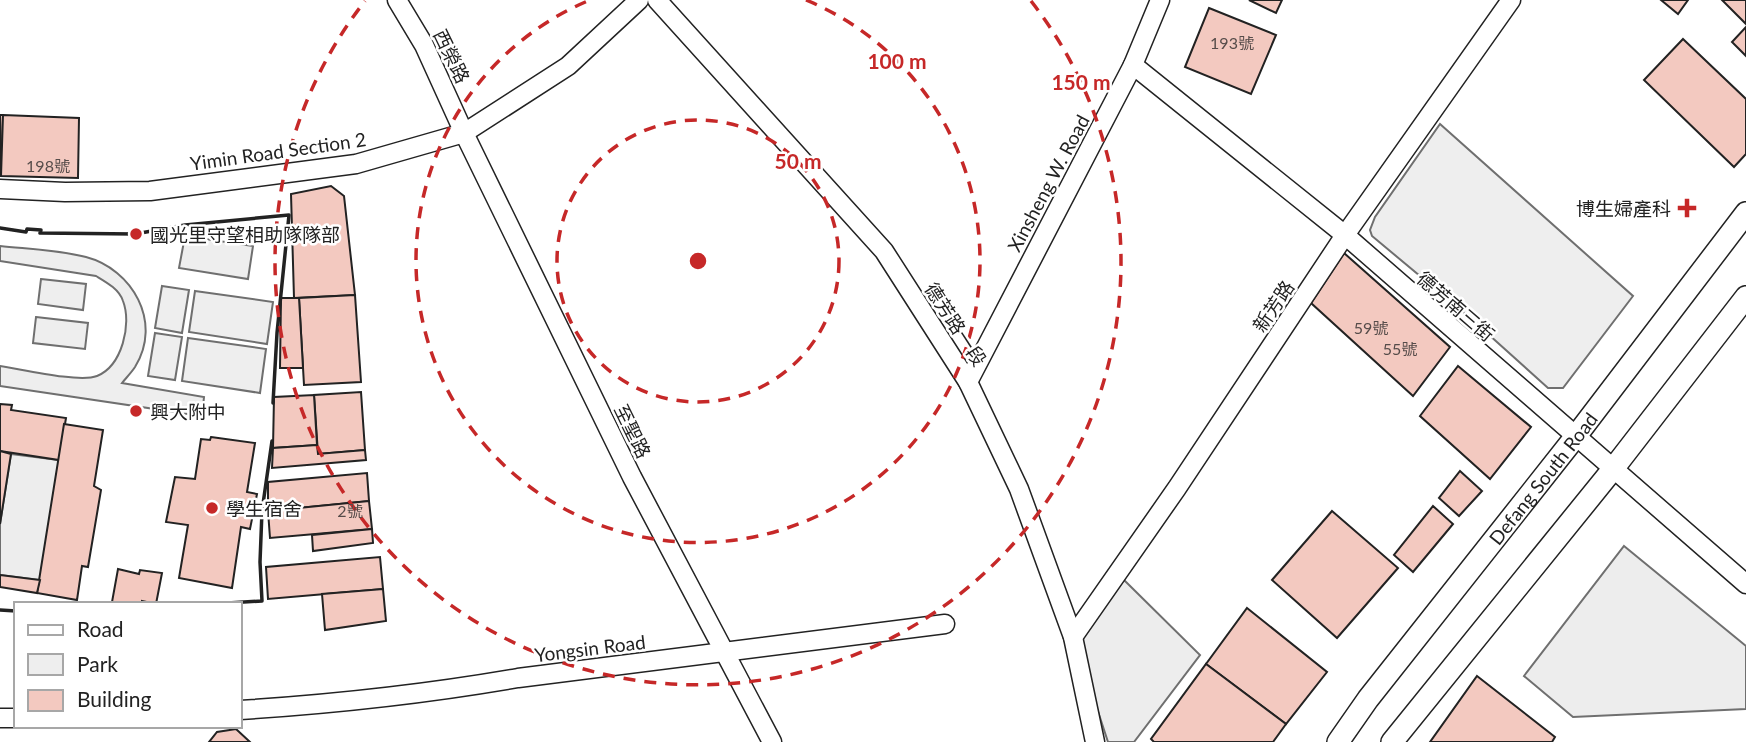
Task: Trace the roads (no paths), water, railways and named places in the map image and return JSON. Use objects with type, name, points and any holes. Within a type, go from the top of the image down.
[{"type":"street","name":"西榮路","points":[[397,0],[424,45],[464,133]]},
{"type":"street","name":"Yimin Road Section 2","points":[[0,189],[65,192],[150,191],[356,164],[464,133],[568,66],[639,0]]},
{"type":"street","name":"德芳路一段","points":[[657,0],[884,251],[968,382],[1019,489],[1073,637],[1095,742]]},
{"type":"street","name":"Xinsheng W. Road","points":[[968,382],[1133,65],[1160,0]]},
{"type":"street","name":"新芳路","points":[[1073,637],[1177,488],[1345,235],[1511,0]]},
{"type":"street","name":"德芳南三街","points":[[1133,65],[1345,235],[1746,584]]},
{"type":"street","name":"至聖路","points":[[464,133],[632,477],[772,742]]},
{"type":"street","name":"Defang South Road","points":[[1338,742],[1368,699],[1576,436],[1746,213]]},
{"type":"street","points":[[1392,742],[1613,469],[1746,297]]},
{"type":"street","name":"Yongsin Road","points":[[242,710],[474,686],[518,678],[945,624]]},
{"type":"place","name":"博生婦產科","points":[[1687,208]]},
{"type":"place","name":"國光里守望相助隊隊部","points":[[136,234]]},
{"type":"place","name":"興大附中","points":[[136,411]]},
{"type":"place","name":"學生宿舍","points":[[212,508]]}]
